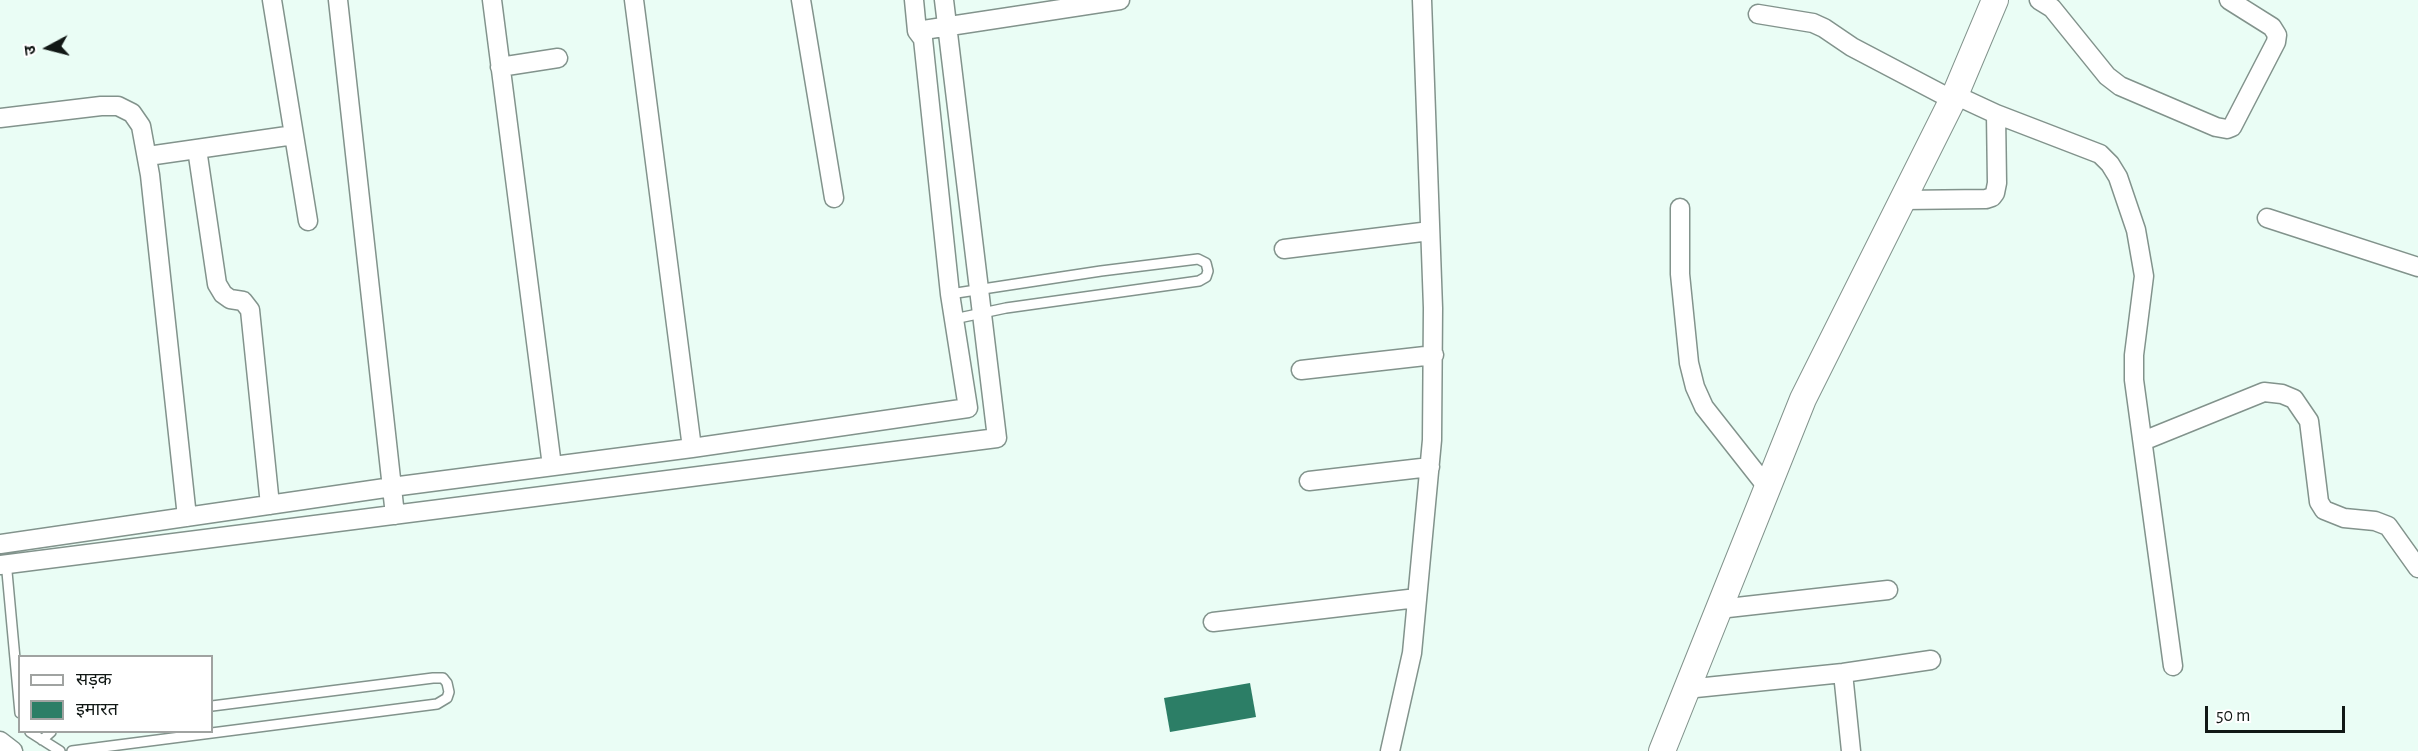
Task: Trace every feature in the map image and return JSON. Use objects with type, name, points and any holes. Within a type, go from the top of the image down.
[{"type":"street","points":[[272,0],[308,221]]},
{"type":"street","points":[[339,0],[395,515]]},
{"type":"street","points":[[492,0],[552,466]]},
{"type":"street","points":[[634,0],[692,448]]},
{"type":"street","points":[[801,0],[834,198]]},
{"type":"street","points":[[2,544],[392,487],[692,448],[968,408],[950,294],[922,39],[917,31],[914,0]]},
{"type":"street","points":[[3,565],[997,438],[945,0]]},
{"type":"street","points":[[917,31],[1120,0]]},
{"type":"street","points":[[1389,751],[1412,653],[1430,466],[1434,355],[1422,0]]},
{"type":"street","points":[[1662,751],[1803,399],[1953,97],[1995,0]]},
{"type":"street","points":[[2039,0],[2056,12],[2108,76],[2120,86],[2216,127],[2227,129],[2232,127],[2276,42],[2277,35],[2272,27],[2229,0]]},
{"type":"street","points":[[1758,14],[1813,23],[1851,47],[1953,97],[2100,154],[2110,164],[2118,177],[2136,230],[2144,276],[2134,355],[2134,380],[2173,666]]},
{"type":"street","points":[[500,67],[558,58]]},
{"type":"street","points":[[0,118],[118,106],[132,113],[141,126],[148,156],[187,517]]},
{"type":"street","points":[[1902,200],[1992,197],[1997,183],[1996,114]]},
{"type":"street","points":[[148,156],[294,135]]},
{"type":"street","points":[[197,149],[217,284],[223,294],[243,301],[250,310],[270,505]]},
{"type":"street","points":[[1680,208],[1680,274],[1689,363],[1695,387],[1704,407],[1767,487]]},
{"type":"street","points":[[2267,218],[2418,267]]},
{"type":"street","points":[[1284,249],[1430,231]]},
{"type":"street","points":[[1301,370],[1434,355]]},
{"type":"street","points":[[2142,441],[2264,392],[2282,394],[2294,399],[2309,420],[2319,502],[2324,510],[2344,518],[2375,521],[2388,526],[2418,568]]},
{"type":"street","points":[[1309,481],[1430,466]]},
{"type":"street","points":[[1719,609],[1888,590]]},
{"type":"street","points":[[1213,622],[1417,598]]},
{"type":"street","points":[[1686,689],[1843,673],[1931,660]]},
{"type":"street","points":[[1843,673],[1851,751]]},
{"type":"street","points":[[0,741],[13,751]]},
{"type":"lane","points":[[950,294],[1198,259],[1206,263],[1208,271],[1206,277],[1199,281],[954,319]]},
{"type":"lane","points":[[2,544],[18,696]]},
{"type":"lane","points":[[213,706],[433,678],[443,678],[447,683],[448,692],[447,698],[437,704],[213,733]]},
{"type":"lane","points":[[32,733],[60,751]]},
{"type":"lane","points":[[42,740],[50,733]]},
{"type":"lane","points":[[72,751],[212,733]]},
{"type":"building","points":[[1250,683],[1256,717],[1170,732],[1164,698]]}]
